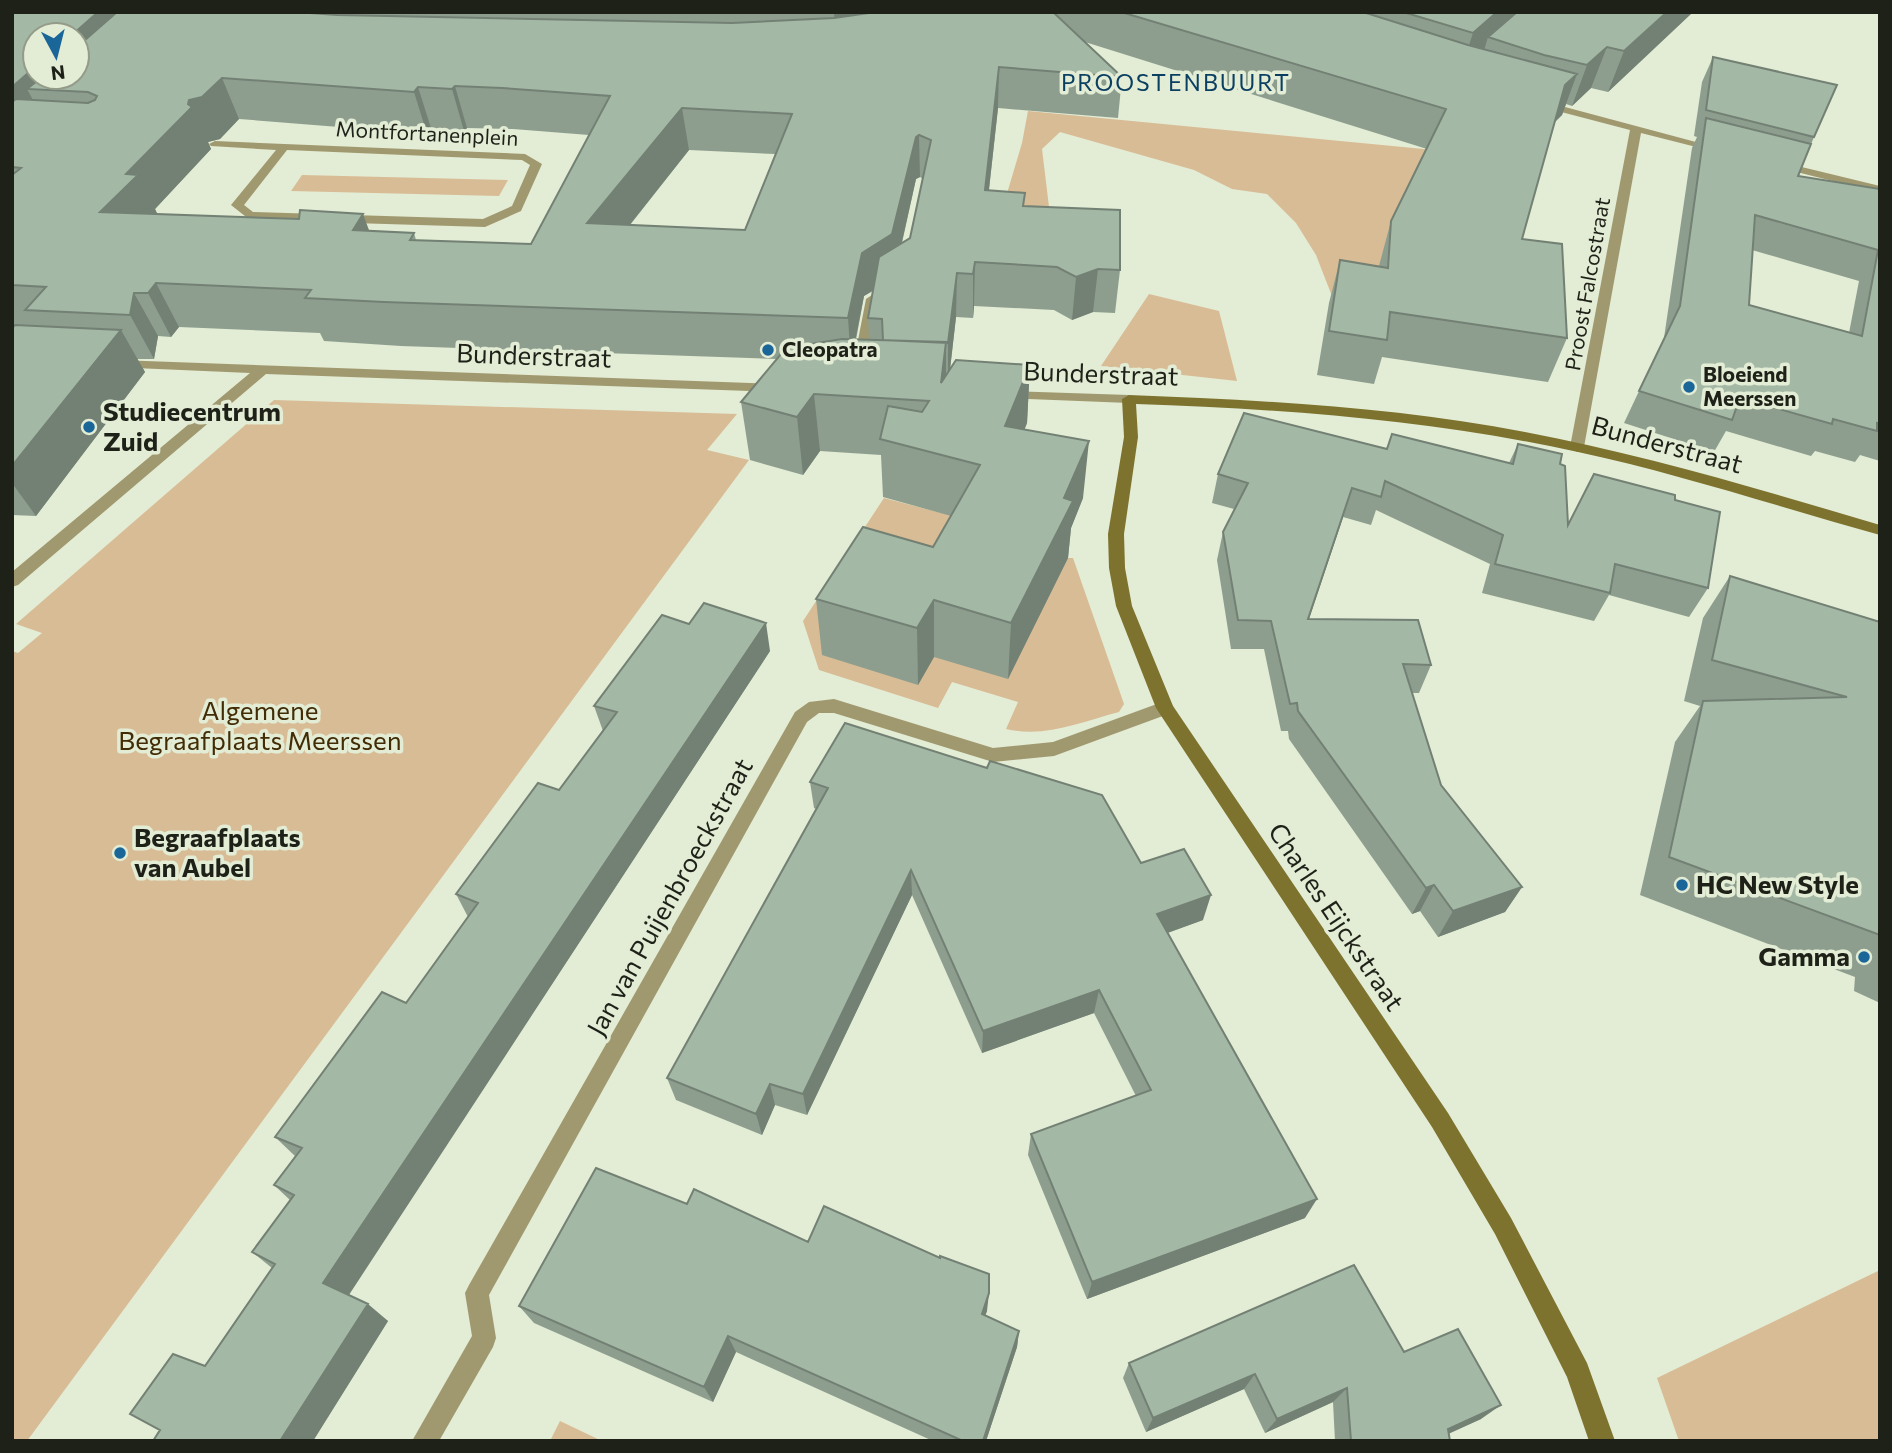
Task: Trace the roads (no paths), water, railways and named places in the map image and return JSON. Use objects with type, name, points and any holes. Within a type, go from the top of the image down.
[{"type":"street","points":[[1546,105],[1723,151]]},
{"type":"street","name":"Proost Falcostraat","points":[[1577,447],[1636,129]]},
{"type":"street","name":"Montfortanenplein","points":[[215,144],[525,157],[536,164],[517,208],[485,223],[250,216],[237,205],[283,148]]},
{"type":"street","points":[[1762,161],[1880,190]]},
{"type":"street","points":[[857,377],[873,297],[882,292]]},
{"type":"street","name":"Bunderstraat","points":[[102,364],[786,389]]},
{"type":"street","points":[[12,580],[261,371]]},
{"type":"street","name":"Bunderstraat","points":[[992,395],[1229,403],[1457,426],[1577,447],[1880,530]]},
{"type":"street","name":"Charles Eijckstraat","points":[[1129,399],[1131,437],[1116,534],[1117,568],[1124,606],[1165,708],[1432,1109],[1503,1226],[1578,1372],[1602,1441]]},
{"type":"street","name":"Jan van Puijenbroeckstraat","points":[[425,1441],[484,1338],[477,1293],[801,717],[815,707],[834,706],[993,755],[1054,749],[1165,708]]},
{"type":"place","name":"Cleopatra","points":[[768,350]]},
{"type":"place","name":"Bloeiend Meerssen","points":[[1689,387]]},
{"type":"place","name":"Studiecentrum Zuid","points":[[89,427]]},
{"type":"place","name":"Begraafplaats van Aubel","points":[[120,853]]},
{"type":"place","name":"HC New Style","points":[[1682,885]]},
{"type":"place","name":"Gamma","points":[[1864,957]]},
{"type":"district","name":"PROOSTENBUURT","points":[[1176,83]]},
{"type":"park label","name":"Algemene Begraafplaats Meerssen","points":[[260,726]]}]
